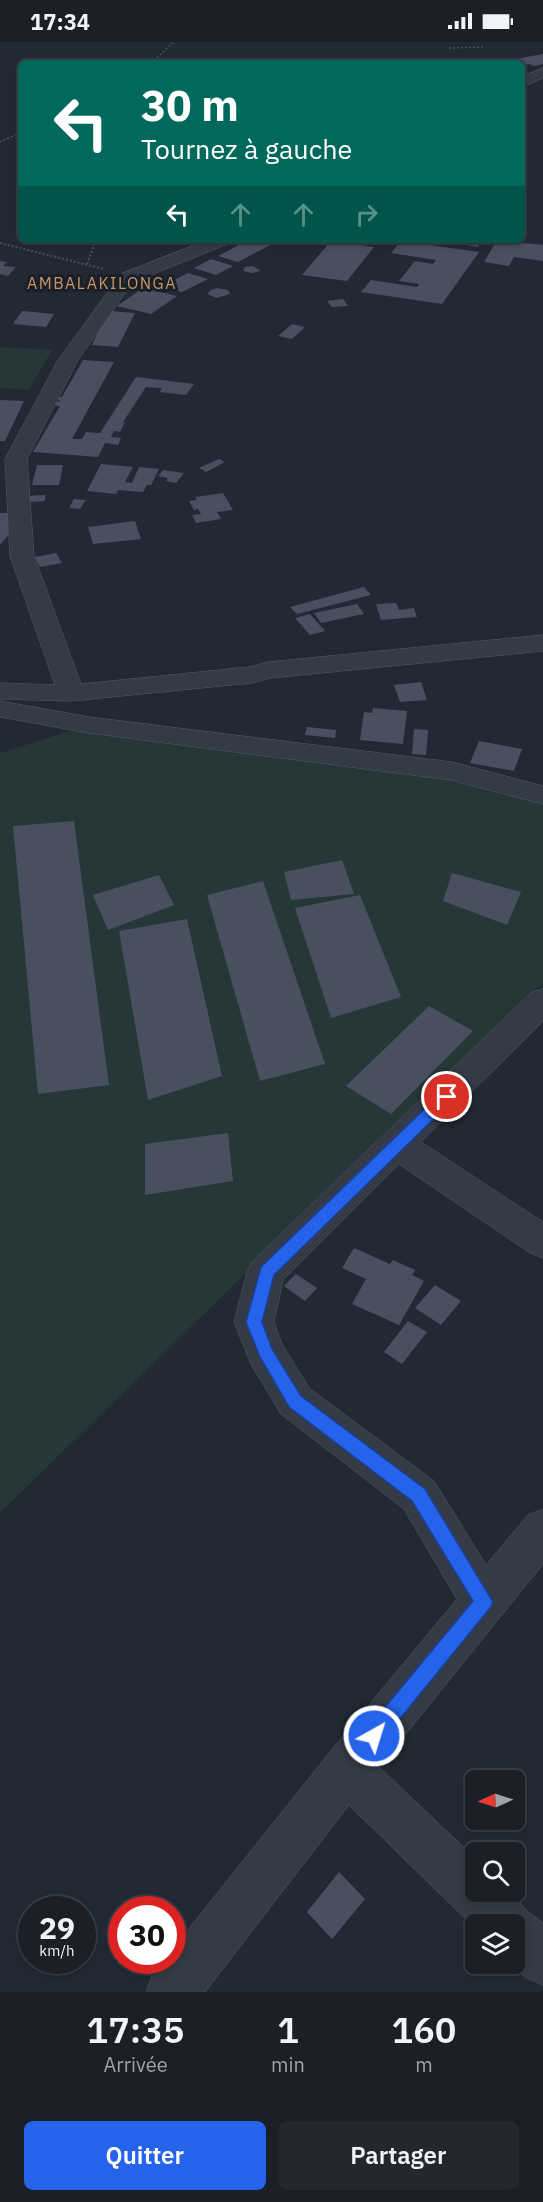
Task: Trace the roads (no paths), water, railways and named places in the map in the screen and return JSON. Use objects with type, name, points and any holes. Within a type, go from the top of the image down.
[{"type":"street","points":[[525,69],[541,73]]},
{"type":"street","points":[[525,81],[541,73]]},
{"type":"street","points":[[71,693],[22,556],[8,465],[16,459],[68,360],[127,278],[214,243]]},
{"type":"street","points":[[0,691],[71,693],[251,675],[268,670],[543,644]]},
{"type":"street","points":[[0,709],[89,724],[452,771],[543,795]]},
{"type":"street","points":[[484,1602],[419,1495],[295,1401],[265,1352],[254,1322],[266,1272],[543,1001]]},
{"type":"street","points":[[398,1145],[543,1242]]},
{"type":"street","points":[[172,1992],[347,1769],[543,1530]]},
{"type":"street","points":[[347,1769],[497,1914]]},
{"type":"street","points":[[525,1942],[543,1959]]},
{"type":"district","name":"AMBALAKILONGA","points":[[102,283]]}]
